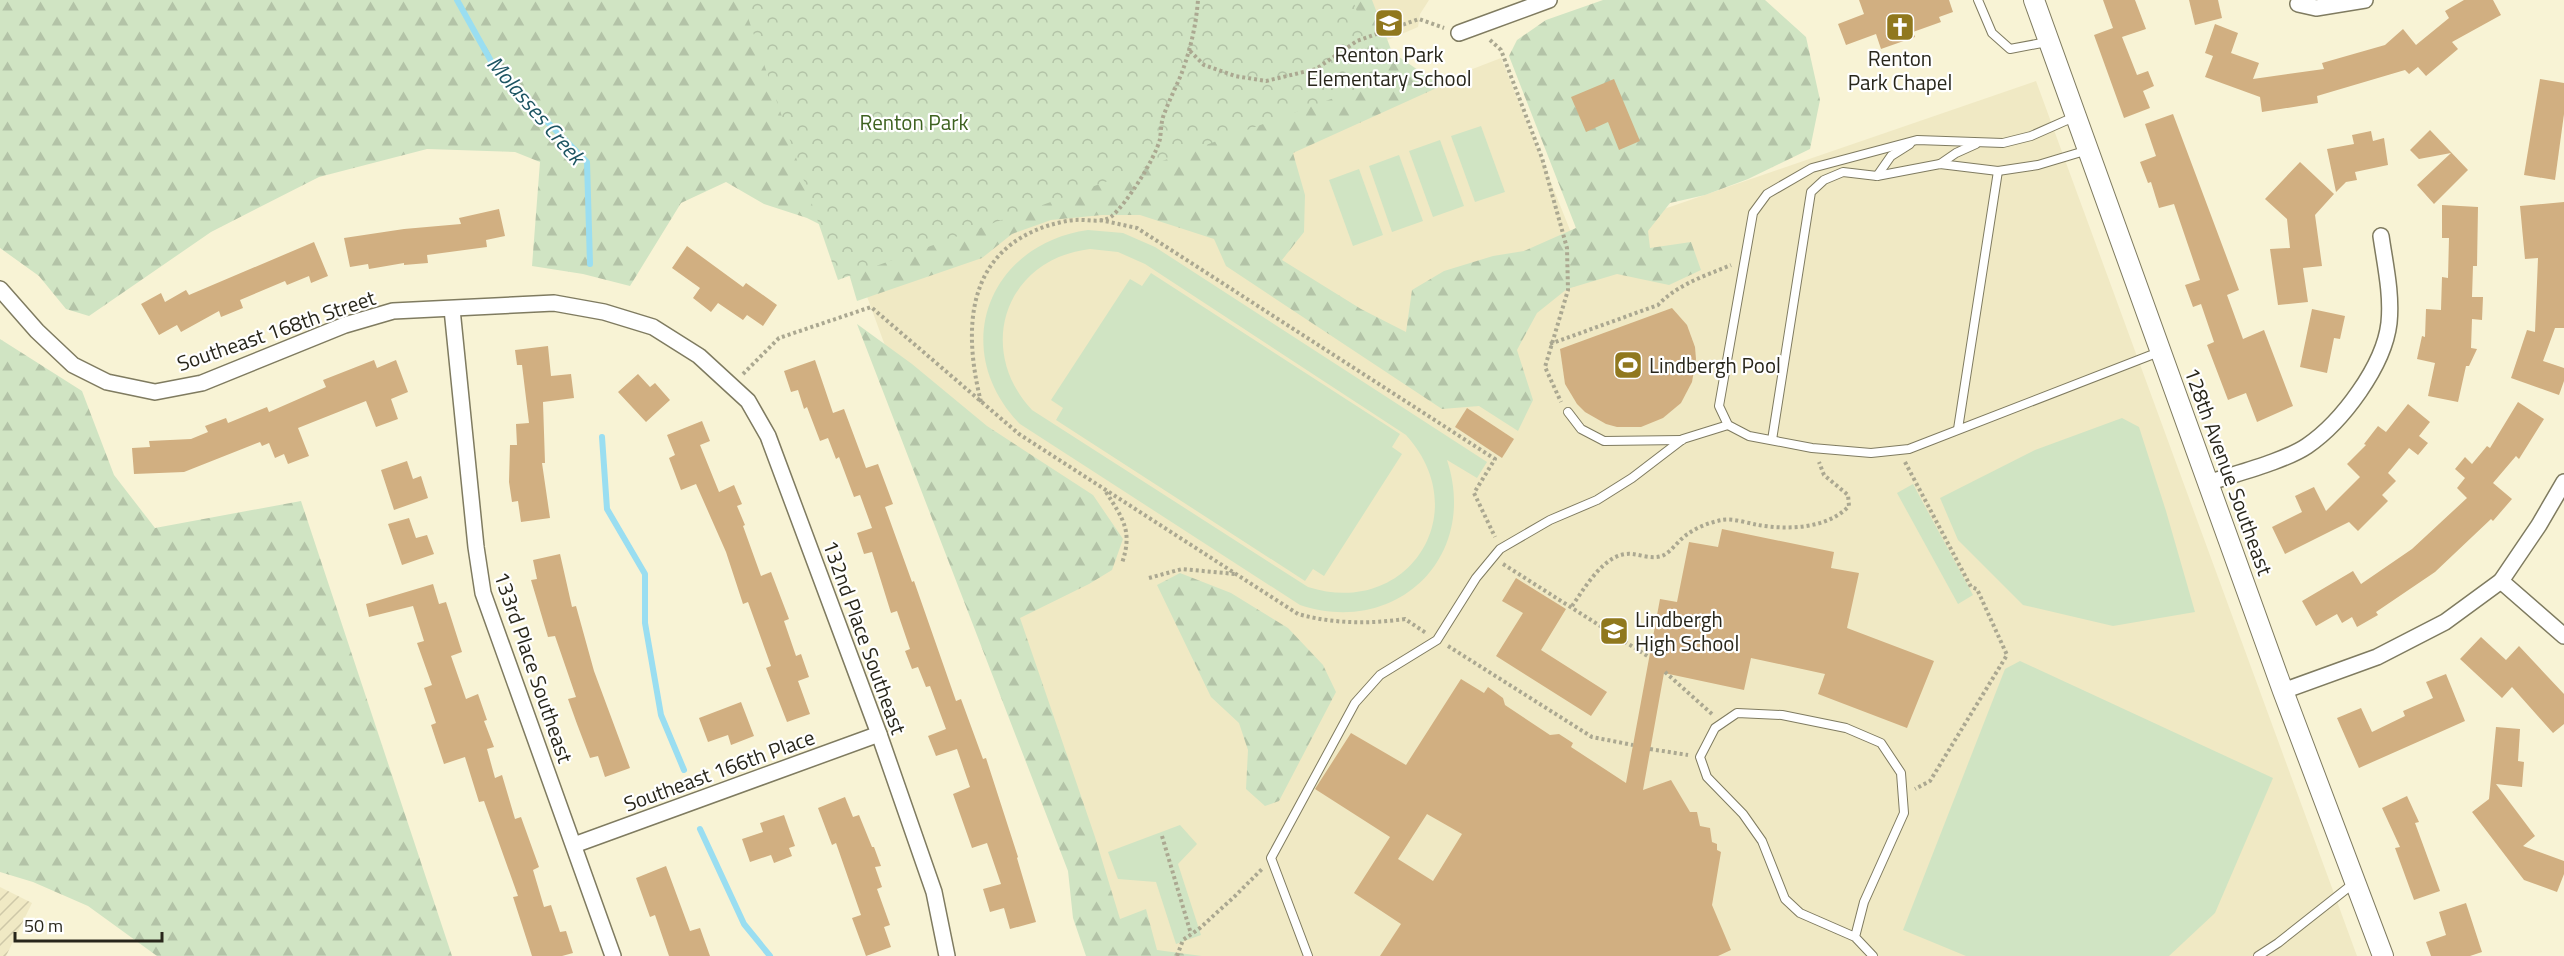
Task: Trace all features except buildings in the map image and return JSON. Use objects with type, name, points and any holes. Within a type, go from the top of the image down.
[{"type":"street","points":[[1460,33],[1522,5],[1549,0]]},
{"type":"street","name":"128th Avenue Southeast","points":[[2034,0],[2283,691],[2383,956]]},
{"type":"street","points":[[2298,4],[2316,8],[2365,0]]},
{"type":"street","points":[[2208,483],[2306,447],[2335,422],[2353,400],[2379,356],[2389,324],[2389,290],[2381,236]]},
{"type":"street","name":"Southeast 168th Street","points":[[0,289],[37,332],[73,365],[108,382],[155,392],[202,384],[365,318],[393,311],[554,303],[604,312],[653,327],[699,356]]},
{"type":"street","name":"133rd Place Southeast","points":[[452,309],[476,547],[483,593],[613,956]]},
{"type":"street","name":"132nd Place Southeast","points":[[699,356],[748,401],[768,436],[879,734],[934,892],[947,956]]},
{"type":"street","points":[[2283,691],[2377,657],[2436,627],[2501,581],[2539,525],[2564,482]]},
{"type":"street","points":[[2501,581],[2564,636]]},
{"type":"street","name":"Southeast 166th Place","points":[[574,845],[879,734]]},
{"type":"lane","points":[[1978,0],[1992,33],[2010,50],[2048,41]]},
{"type":"lane","points":[[2076,116],[2031,136],[2003,142],[1917,140],[1812,168],[1767,194],[1753,213],[1719,406],[1728,425],[1749,436],[1812,448],[1871,453],[1901,450],[2160,351]]},
{"type":"lane","points":[[1877,176],[1891,156],[1917,140]]},
{"type":"lane","points":[[1940,164],[1956,153],[1981,142]]},
{"type":"lane","points":[[1772,440],[1811,192],[1824,180],[1843,172],[1877,176],[1940,164],[1998,171],[2038,165],[2088,150]]},
{"type":"lane","points":[[1958,429],[1998,171]]},
{"type":"lane","points":[[1568,412],[1581,429],[1604,441],[1683,440],[1728,425]]},
{"type":"lane","points":[[1308,956],[1271,858],[1355,703],[1380,675],[1437,640],[1476,578],[1500,549],[1550,520],[1597,500],[1632,478],[1683,440]]},
{"type":"lane","points":[[1855,937],[1864,902],[1904,813],[1901,773],[1881,743],[1846,728],[1782,714],[1737,713],[1715,729],[1700,757],[1707,777],[1743,814],[1762,842],[1785,899],[1800,913],[1855,937],[1873,956]]},
{"type":"lane","points":[[2258,956],[2355,882]]},
{"type":"path","points":[[1100,220],[1111,216],[1142,178],[1159,140],[1163,118],[1190,51],[1198,0]]},
{"type":"path","points":[[1190,51],[1204,65],[1235,76],[1266,81],[1316,69],[1357,42],[1419,19],[1460,33]]},
{"type":"path","points":[[1477,27],[1501,50],[1542,158],[1567,248],[1568,290],[1550,344],[1545,368],[1556,394],[1568,412]]},
{"type":"path","points":[[981,402],[971,357],[971,330],[975,301],[983,276],[998,256],[1019,240],[1048,226],[1075,220],[1100,220],[1137,228],[1496,459],[1474,494],[1500,549]]},
{"type":"path","points":[[1550,344],[1658,305],[1669,292],[1745,258]]},
{"type":"path","points":[[731,386],[779,338],[871,307],[1019,434],[1298,614],[1324,621],[1380,623],[1405,619],[1592,737],[1633,745]]},
{"type":"path","points":[[1572,606],[1591,580],[1610,561],[1629,554],[1647,557],[1662,556],[1687,534],[1706,525],[1724,520],[1787,528],[1810,525],[1839,516],[1849,506],[1848,495],[1824,475],[1812,448]]},
{"type":"path","points":[[1901,450],[1906,466],[1971,587],[1977,589],[2007,655],[1930,781],[1920,788],[1902,792]]},
{"type":"path","points":[[1103,489],[1128,530],[1127,547],[1122,563]]},
{"type":"path","points":[[1493,558],[1572,606],[1649,657]]},
{"type":"path","points":[[1149,578],[1182,569],[1236,574]]},
{"type":"path","points":[[1665,672],[1723,723]]},
{"type":"path","points":[[1650,749],[1700,757]]},
{"type":"path","points":[[1162,836],[1191,934]]},
{"type":"path","points":[[1177,956],[1183,939],[1235,896],[1271,858]]},
{"type":"shaded area","name":"Renton Park Elementary School","points":[[1352,0],[1429,0],[1420,14],[1418,27],[1369,48]]},
{"type":"shaded area","name":"Lindbergh High School","points":[[1501,58],[1574,240],[2036,81],[2357,956],[1109,956],[858,272],[1408,94]]},
{"type":"shaded area","points":[[0,887],[32,903],[6,956],[0,956]]},
{"type":"green space","points":[[0,0],[1372,0],[1392,52],[1441,86],[1293,153],[1305,195],[1304,232],[1282,260],[1361,309],[1406,332],[1412,290],[1444,271],[1493,256],[1524,251],[1576,228],[1509,56],[1517,40],[1546,20],[1603,0],[1765,0],[1806,37],[1820,100],[1810,149],[1748,179],[1705,195],[1670,203],[1648,231],[1650,248],[1691,242],[1701,270],[1669,285],[1617,274],[1567,289],[1537,313],[1517,350],[1533,400],[1518,431],[1479,406],[1442,409],[1226,266],[1214,239],[1140,215],[1102,215],[1051,220],[1012,234],[982,258],[857,301],[837,233],[807,218],[764,204],[726,182],[681,203],[630,286],[583,274],[532,266],[540,162],[515,152],[427,149],[319,177],[211,232],[89,316],[66,309],[39,276],[0,248]]},
{"type":"green space","name":"Renton Park","points":[[742,0],[1353,0],[1380,81],[838,280]]},
{"type":"green space","points":[[1481,126],[1505,192],[1475,202],[1451,136]]},
{"type":"green space","points":[[1440,140],[1464,206],[1433,217],[1409,151]]},
{"type":"green space","points":[[1399,155],[1423,221],[1392,232],[1369,166]]},
{"type":"green space","points":[[1359,169],[1383,235],[1353,246],[1329,180]]},
{"type":"green space","points":[[1088,230],[1123,233],[1155,247],[1487,462],[1477,478],[1447,460],[1454,495],[1451,528],[1440,557],[1422,581],[1398,599],[1368,609],[1335,612],[1300,605],[1020,424],[998,395],[986,364],[984,334],[990,304],[1004,278],[1025,256],[1053,239]],"holes":[[[1090,249],[1118,252],[1145,264],[1406,435],[1426,465],[1435,496],[1432,526],[1421,552],[1401,574],[1375,588],[1344,593],[1308,587],[1032,410],[1015,386],[1005,361],[1003,335],[1008,310],[1019,288],[1037,270],[1061,256]]]},
{"type":"green space","points":[[1151,273],[1400,434],[1392,447],[1402,454],[1324,576],[1313,569],[1305,581],[1056,420],[1063,408],[1051,400],[1130,279],[1142,286]]},
{"type":"green space","points":[[857,324],[912,364],[987,426],[1093,495],[1123,539],[1112,570],[1020,618],[1095,837],[1120,919],[1146,909],[1157,950],[1202,956],[1086,956],[1073,918],[1068,871]]},
{"type":"green space","points":[[0,339],[82,391],[114,475],[155,528],[301,501],[452,956],[157,956],[88,906],[33,882],[0,872]]},
{"type":"green space","points":[[2122,418],[2139,427],[2195,612],[2113,626],[2023,605],[1958,540],[1940,498],[2035,450]]},
{"type":"green space","points":[[1913,484],[1973,595],[1958,604],[1897,493]]},
{"type":"green space","points":[[1180,573],[1231,593],[1288,628],[1323,665],[1336,692],[1279,801],[1265,806],[1246,789],[1248,750],[1239,723],[1211,697],[1157,585]]},
{"type":"green space","points":[[2020,661],[2273,778],[2215,913],[2169,956],[1966,956],[1903,930],[2005,669]]},
{"type":"green space","points":[[1180,825],[1197,844],[1178,864],[1201,935],[1176,944],[1156,882],[1118,879],[1108,852]]},
{"type":"waterway","name":"Molasses Creek","points":[[457,0],[496,70],[587,162],[590,264]]},
{"type":"waterway","name":"Molasses Creek","points":[[602,437],[607,509],[645,574],[645,623],[661,715],[684,770]]},
{"type":"waterway","name":"Molasses Creek","points":[[700,829],[744,924],[770,956]]},
{"type":"place","name":"Renton Park Elementary School","points":[[1389,23]]},
{"type":"place","name":"Renton Park Chapel","points":[[1900,27]]},
{"type":"place","name":"Lindbergh Pool","points":[[1628,365]]},
{"type":"place","name":"Lindbergh High School","points":[[1614,631]]}]
